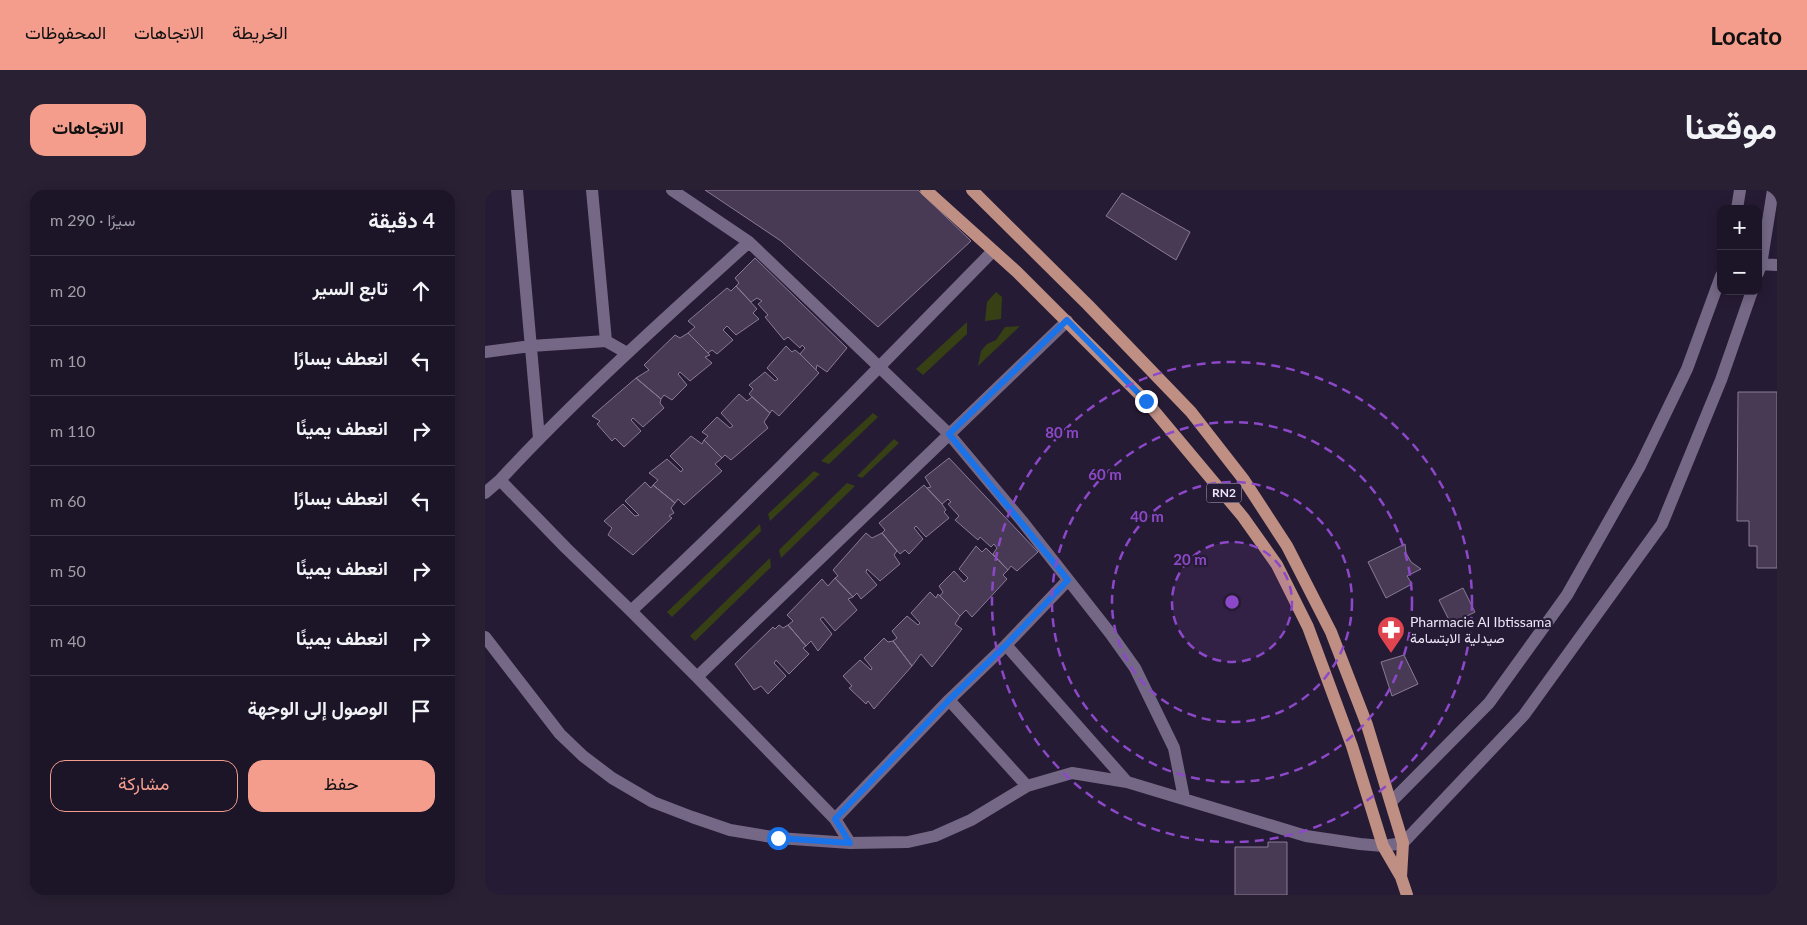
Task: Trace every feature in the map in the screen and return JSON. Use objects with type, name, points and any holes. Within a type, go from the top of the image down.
[{"type":"main road","name":"RN2","points":[[926,190],[1067,320],[1146,401],[1243,517],[1277,565],[1308,627],[1352,746],[1383,846],[1401,877],[1407,895]]},
{"type":"main road","name":"RN2","points":[[972,190],[1088,304],[1191,412],[1244,480],[1287,546],[1331,632],[1367,725],[1403,843],[1401,877]]},
{"type":"street","points":[[517,190],[539,438]]},
{"type":"street","points":[[592,190],[606,342]]},
{"type":"street","points":[[673,190],[749,242],[949,434],[1068,580],[1135,668],[1174,748],[1184,798]]},
{"type":"street","points":[[1738,205],[1740,190]]},
{"type":"street","points":[[1762,252],[1773,190]]},
{"type":"street","points":[[485,493],[501,480],[539,438],[627,353],[749,242]]},
{"type":"street","points":[[631,611],[684,562],[993,250]]},
{"type":"street","points":[[1762,267],[1777,265]]},
{"type":"street","points":[[1391,802],[1489,703],[1567,595],[1640,466],[1687,370],[1717,287]]},
{"type":"street","points":[[485,637],[542,714],[583,756],[611,778],[653,802],[730,830],[778,838],[850,843],[908,842],[935,836],[971,820],[1027,786],[1071,773],[1127,782],[1306,836],[1383,846],[1403,843],[1524,715],[1662,524],[1721,380],[1751,295]]},
{"type":"street","points":[[697,677],[1067,320]]},
{"type":"street","points":[[485,352],[531,346],[606,342],[627,353]]},
{"type":"street","points":[[501,480],[835,819],[850,843]]},
{"type":"street","points":[[835,819],[1068,580]]},
{"type":"street","points":[[1006,645],[1127,782]]},
{"type":"street","points":[[949,700],[1027,786]]},
{"type":"green space","points":[[996,292],[1002,297],[1001,319],[985,321],[987,302]]},
{"type":"green space","points":[[967,322],[967,334],[923,375],[916,369]]},
{"type":"green space","points":[[1020,326],[978,366],[981,351],[987,344],[996,340],[1005,327]]},
{"type":"green space","points":[[873,413],[878,417],[829,464],[821,461]]},
{"type":"green space","points":[[894,439],[899,443],[862,478],[857,476]]},
{"type":"green space","points":[[814,471],[820,474],[770,521],[768,514]]},
{"type":"green space","points":[[847,483],[855,486],[781,558],[779,550]]},
{"type":"green space","points":[[760,524],[761,531],[672,617],[667,612]]},
{"type":"green space","points":[[770,558],[771,567],[695,641],[690,636]]},
{"type":"building","points":[[705,190],[918,190],[971,241],[878,327],[781,241]]},
{"type":"building","points":[[1122,193],[1190,232],[1176,260],[1106,216]]},
{"type":"building","points":[[755,258],[847,348],[827,372],[817,365],[816,370],[800,354],[805,348],[802,345],[800,348],[788,337],[784,340],[765,317],[768,315],[758,304],[762,301],[757,298],[751,302],[736,286],[739,283],[735,278]]},
{"type":"building","points":[[736,286],[757,309],[753,313],[759,319],[736,335],[727,326],[723,330],[733,340],[717,354],[712,350],[708,353],[688,333],[695,327],[688,321],[727,288],[731,291]]},
{"type":"building","points":[[688,333],[710,355],[705,357],[712,363],[690,381],[680,372],[678,374],[687,385],[672,400],[664,395],[661,399],[636,378],[649,370],[644,365],[675,335],[680,338]]},
{"type":"building","points":[[786,346],[792,352],[795,350],[800,354],[819,373],[779,416],[772,410],[770,413],[749,394],[753,389],[749,385],[765,372],[775,381],[778,379],[767,368]]},
{"type":"building","points":[[636,378],[661,399],[660,403],[664,408],[643,427],[633,418],[631,420],[641,431],[624,447],[615,438],[612,441],[597,424],[600,421],[592,416]]},
{"type":"building","points":[[1738,392],[1777,392],[1777,568],[1757,568],[1757,546],[1749,546],[1749,521],[1737,521]]},
{"type":"building","points":[[739,394],[747,401],[752,397],[770,413],[764,422],[768,428],[731,460],[725,455],[722,458],[704,440],[708,436],[702,432],[717,417],[730,428],[733,426],[721,413]]},
{"type":"building","points":[[691,436],[702,444],[704,440],[722,458],[715,464],[722,471],[684,505],[678,499],[675,503],[653,485],[658,480],[649,473],[667,459],[681,472],[683,469],[670,456]]},
{"type":"building","points":[[949,458],[1038,552],[1017,571],[1011,566],[1008,570],[993,554],[997,548],[994,544],[991,547],[980,537],[978,540],[955,520],[959,516],[948,504],[951,502],[948,499],[942,504],[927,488],[931,487],[925,477]]},
{"type":"building","points":[[645,482],[651,488],[653,485],[675,503],[671,508],[674,513],[669,516],[672,518],[633,555],[608,535],[612,528],[604,521],[623,504],[635,516],[639,515],[625,501]]},
{"type":"building","points":[[924,485],[942,504],[946,510],[944,512],[949,518],[926,537],[916,526],[914,528],[923,539],[909,554],[905,550],[900,554],[882,533],[885,530],[879,523]]},
{"type":"building","points":[[866,533],[872,538],[882,533],[897,551],[894,555],[900,564],[880,581],[867,569],[866,572],[877,585],[861,599],[857,593],[853,597],[835,578],[838,576],[833,570]]},
{"type":"building","points":[[1405,544],[1406,553],[1411,562],[1421,569],[1407,576],[1412,584],[1386,598],[1368,562]]},
{"type":"building","points":[[976,546],[982,552],[986,548],[1008,570],[1003,575],[1007,579],[972,617],[966,610],[960,616],[940,596],[943,592],[939,586],[954,571],[964,582],[968,578],[959,569]]},
{"type":"building","points":[[835,578],[853,597],[848,599],[857,610],[835,631],[823,617],[820,619],[832,634],[818,651],[811,641],[806,646],[788,625],[793,621],[787,615],[822,579],[828,586]]},
{"type":"building","points":[[1463,588],[1475,612],[1451,624],[1439,600]]},
{"type":"building","points":[[930,592],[936,598],[938,594],[960,616],[955,624],[962,629],[932,667],[921,654],[912,666],[893,641],[897,638],[892,631],[907,616],[918,625],[920,623],[911,613]]},
{"type":"building","points":[[779,625],[783,628],[788,625],[806,646],[803,648],[809,654],[789,674],[776,660],[774,663],[786,676],[768,694],[761,686],[754,690],[735,664],[773,627],[775,629]]},
{"type":"building","points":[[884,638],[888,642],[893,641],[912,666],[874,709],[868,701],[866,704],[849,688],[852,686],[843,676],[860,660],[871,670],[872,668],[864,658]]},
{"type":"building","points":[[1404,655],[1418,684],[1392,696],[1381,662]]},
{"type":"building","points":[[1268,842],[1287,842],[1287,895],[1235,895],[1235,847],[1268,847]]},
{"type":"place","name":"Pharmacie Al Ibtissama صيدلية الابتسامة","points":[[1391,654]]},
{"type":"route","points":[[778,838],[850,843],[835,819],[1068,580],[1022,521],[949,434],[1067,320],[1146,401]]}]
